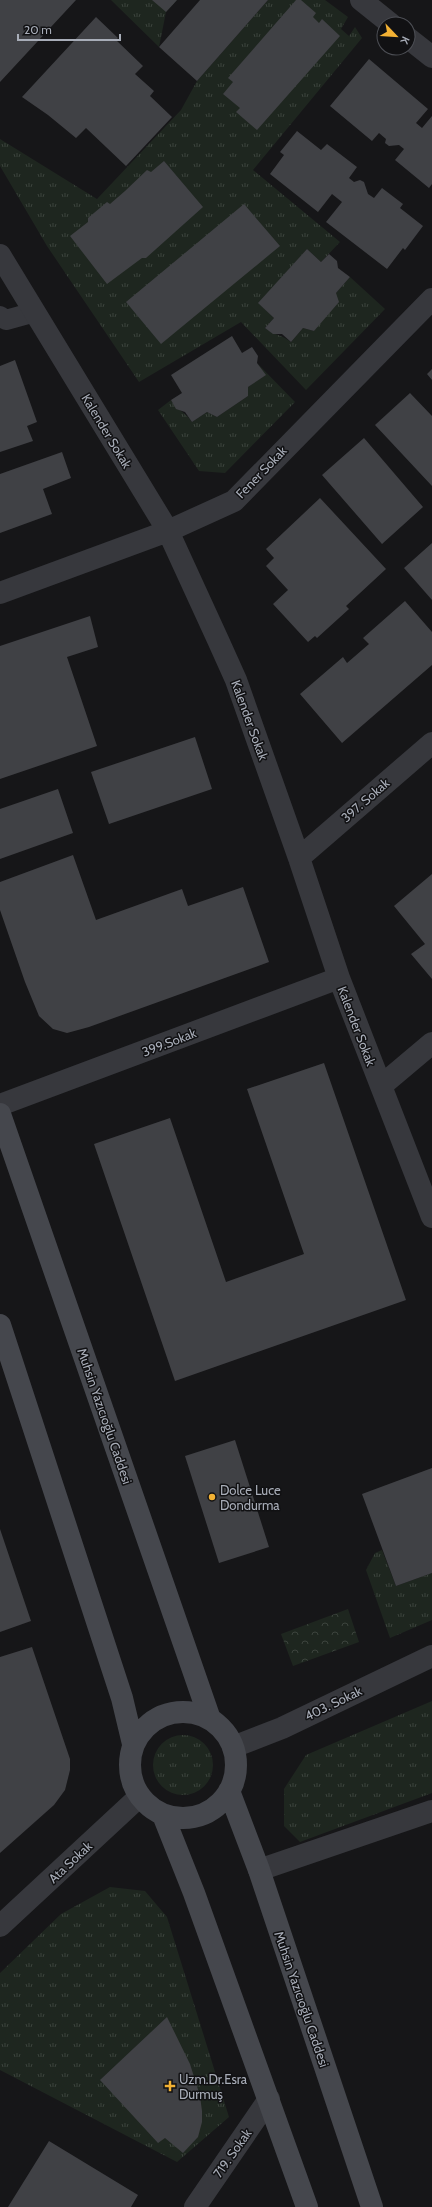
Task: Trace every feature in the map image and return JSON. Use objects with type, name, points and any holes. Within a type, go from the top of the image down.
[{"type":"main road","name":"Muhsin Yazıcıoğlu Caddesi","points":[[0,1114],[210,1719]]},
{"type":"main road","points":[[0,1326],[122,1698],[134,1744]]},
{"type":"main road","points":[[175,1712],[193,1712],[210,1719],[224,1731],[233,1746],[236,1762],[235,1777],[229,1791],[220,1803],[208,1812],[193,1817],[178,1818],[163,1815],[150,1808],[140,1797],[132,1780],[129,1762],[134,1744],[144,1729],[158,1718],[175,1712]]},
{"type":"main road","name":"Muhsin Yazıcıoğlu Caddesi","points":[[229,1791],[259,1870],[372,2207]]},
{"type":"main road","points":[[163,1815],[269,2100],[307,2207]]},
{"type":"street","points":[[361,0],[381,16]]},
{"type":"street","points":[[416,44],[432,57]]},
{"type":"street","name":"Kalender Sokak","points":[[0,255],[168,531],[236,680],[299,858],[339,978],[432,1217]]},
{"type":"street","name":"Fener Sokak","points":[[0,592],[168,531],[234,501],[432,299]]},
{"type":"street","name":"397. Sokak","points":[[299,858],[432,743]]},
{"type":"street","name":"399.Sokak","points":[[0,1105],[339,978]]},
{"type":"street","points":[[381,1086],[432,1043]]},
{"type":"street","name":"403. Sokak","points":[[233,1746],[282,1728],[432,1656]]},
{"type":"street","name":"Ata Sokak","points":[[0,1926],[140,1797]]},
{"type":"street","points":[[259,1870],[432,1811]]},
{"type":"street","name":"719. Sokak","points":[[195,2207],[269,2100]]},
{"type":"lane","points":[[0,316],[6,320],[35,312]]},
{"type":"green space","points":[[111,0],[177,0],[166,12],[159,47]]},
{"type":"green space","points":[[268,0],[325,0],[348,17],[341,29],[349,36],[355,27],[362,38],[253,170],[340,242],[321,262],[307,249],[259,303],[274,318],[265,328],[291,342],[303,328],[314,331],[336,293],[350,277],[385,309],[306,390],[241,322],[139,382],[47,246],[0,166],[0,139],[97,199],[181,110],[197,81]]},
{"type":"green space","points":[[257,363],[295,402],[225,473],[199,471],[158,410],[171,400],[192,422],[207,412],[217,417],[248,396],[248,387],[265,375]]},
{"type":"green space","points":[[382,1550],[396,1586],[432,1573],[432,1620],[390,1638],[366,1570],[375,1553]]},
{"type":"green space","points":[[348,1609],[359,1642],[293,1666],[281,1634]]},
{"type":"green space","points":[[432,1701],[432,1793],[300,1842],[284,1826],[284,1789],[306,1755]]},
{"type":"green space","points":[[177,1735],[189,1735],[200,1740],[208,1748],[213,1759],[211,1777],[200,1790],[189,1795],[177,1795],[166,1790],[158,1782],[153,1771],[153,1759],[158,1748],[166,1740]]},
{"type":"green space","points":[[110,1887],[145,1891],[167,1917],[229,2117],[177,2162],[0,2070],[0,1973],[61,1914]]},
{"type":"building","points":[[0,0],[76,0],[0,82]]},
{"type":"building","points":[[152,0],[177,0],[166,12]]},
{"type":"building","points":[[200,0],[268,0],[197,81],[159,47]]},
{"type":"building","points":[[296,0],[301,0],[316,13],[313,17],[319,23],[322,19],[340,36],[257,130],[236,112],[240,108],[223,94],[233,82],[228,78]]},
{"type":"building","points":[[96,17],[118,38],[116,40],[143,66],[135,74],[154,91],[150,96],[172,117],[126,166],[86,128],[76,138],[48,115],[22,97]]},
{"type":"building","points":[[369,59],[428,109],[416,123],[422,128],[432,116],[432,184],[429,188],[395,160],[404,149],[399,145],[389,146],[385,143],[386,139],[379,133],[372,141],[330,106]]},
{"type":"building","points":[[297,131],[321,150],[327,144],[357,167],[349,178],[354,182],[360,180],[364,182],[368,194],[374,198],[382,188],[403,204],[400,208],[423,226],[405,250],[403,248],[387,269],[326,222],[342,202],[332,194],[318,212],[270,174],[284,155],[280,152]]},
{"type":"building","points":[[164,161],[203,207],[146,258],[142,258],[107,284],[70,236],[88,222],[88,218],[107,202],[110,204],[147,170],[151,172]]},
{"type":"building","points":[[244,204],[280,246],[161,344],[126,302]]},
{"type":"building","points":[[307,249],[321,262],[329,254],[337,261],[338,268],[350,277],[336,293],[339,302],[314,331],[303,328],[291,342],[282,334],[273,334],[265,328],[274,318],[258,303]]},
{"type":"building","points":[[232,336],[242,353],[252,347],[258,356],[257,363],[266,375],[248,387],[248,396],[217,417],[207,412],[192,422],[185,412],[176,409],[171,400],[182,393],[171,375]]},
{"type":"building","points":[[15,360],[37,422],[27,426],[33,441],[0,452],[0,366]]},
{"type":"building","points":[[432,369],[432,380],[427,374]]},
{"type":"building","points":[[410,393],[432,416],[432,486],[375,425]]},
{"type":"building","points":[[364,438],[423,507],[382,544],[322,475]]},
{"type":"building","points":[[62,452],[71,478],[43,489],[52,514],[0,533],[0,474]]},
{"type":"building","points":[[320,498],[386,569],[346,606],[349,609],[317,638],[315,636],[308,642],[273,604],[288,590],[266,566],[274,558],[266,549]]},
{"type":"building","points":[[432,543],[432,600],[404,568]]},
{"type":"building","points":[[405,601],[432,632],[432,665],[342,743],[300,694],[343,657],[347,663],[369,644],[363,638]]},
{"type":"building","points":[[90,616],[98,647],[67,657],[97,746],[0,779],[0,646]]},
{"type":"building","points":[[195,737],[212,789],[109,824],[91,772]]},
{"type":"building","points":[[58,789],[73,833],[0,859],[0,809]]},
{"type":"building","points":[[73,855],[96,920],[182,889],[188,906],[243,887],[269,962],[89,1027],[67,1033],[53,1029],[39,1016],[25,982],[0,910],[0,882]]},
{"type":"building","points":[[432,874],[432,979],[411,954],[425,944],[394,906]]},
{"type":"building","points":[[324,1063],[406,1300],[175,1381],[94,1144],[170,1118],[226,1282],[304,1254],[247,1089]]},
{"type":"building","points":[[235,1440],[269,1547],[219,1563],[185,1456]]},
{"type":"building","points":[[432,1468],[432,1573],[396,1586],[362,1494]]},
{"type":"building","points":[[0,1529],[31,1621],[0,1632]]},
{"type":"building","points":[[32,1647],[70,1759],[70,1770],[65,1790],[54,1805],[0,1853],[0,1657]]},
{"type":"building","points":[[167,2017],[190,2064],[200,2096],[202,2111],[202,2122],[198,2137],[183,2153],[165,2138],[158,2143],[100,2080]]},
{"type":"building","points":[[49,2141],[138,2195],[131,2207],[8,2207]]},
{"type":"place","name":"Dolce Luce Dondurma","points":[[212,1497]]},
{"type":"place","name":"Uzm.Dr.Esra Durmuş","points":[[170,2086]]}]
